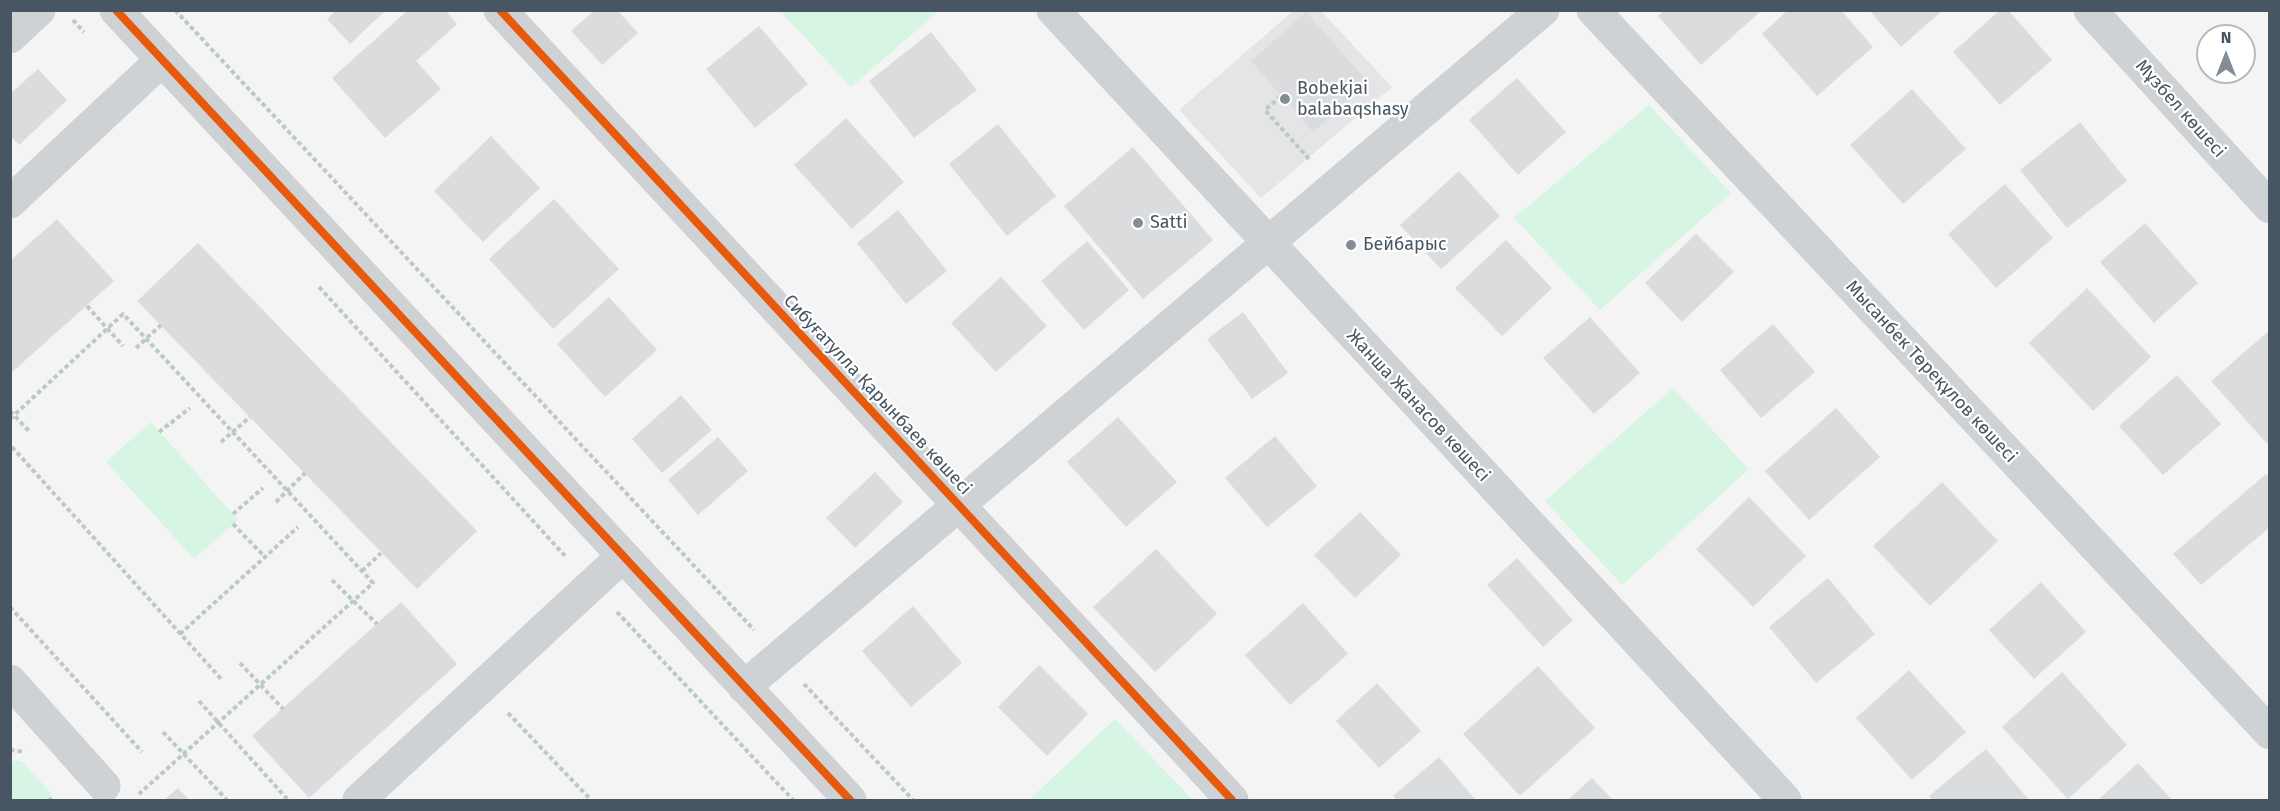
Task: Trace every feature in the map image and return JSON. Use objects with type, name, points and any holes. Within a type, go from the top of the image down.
[{"type":"street","points":[[10,37],[39,10]]},
{"type":"street","points":[[116,10],[850,801]]},
{"type":"street","name":"Сибуғатулла Қарынбаев көшесі","points":[[500,10],[1232,801]]},
{"type":"street","name":"Жанша Жанасов көшесі","points":[[1053,10],[1785,801]]},
{"type":"street","points":[[744,687],[1543,10]]},
{"type":"street","name":"Мысанбек Төреқұлов көшесі","points":[[1593,10],[2270,733]]},
{"type":"street","name":"Мұзбел көшесі","points":[[2090,10],[2270,207]]},
{"type":"street","points":[[10,202],[162,60]]},
{"type":"street","points":[[359,801],[623,556]]},
{"type":"street","points":[[10,681],[118,793]]},
{"type":"path","points":[[175,10],[913,801]]},
{"type":"path","points":[[72,19],[88,35]]},
{"type":"path","points":[[1281,96],[1265,110],[1335,187]]},
{"type":"path","points":[[318,286],[591,585],[793,801]]},
{"type":"path","points":[[87,306],[123,346]]},
{"type":"path","points":[[10,419],[123,314],[373,583],[184,754],[118,793]]},
{"type":"path","points":[[136,348],[160,325]]},
{"type":"path","points":[[159,432],[190,408]]},
{"type":"path","points":[[10,411],[29,431]]},
{"type":"path","points":[[221,442],[250,417]]},
{"type":"path","points":[[12,447],[222,680]]},
{"type":"path","points":[[276,502],[304,473]]},
{"type":"path","points":[[233,514],[263,488]]},
{"type":"path","points":[[232,524],[265,557]]},
{"type":"path","points":[[180,634],[298,527]]},
{"type":"path","points":[[362,571],[381,553]]},
{"type":"path","points":[[332,580],[376,624]]},
{"type":"path","points":[[10,607],[142,752]]},
{"type":"path","points":[[240,663],[283,708]]},
{"type":"path","points":[[482,686],[591,801]]},
{"type":"path","points":[[199,701],[288,801]]},
{"type":"path","points":[[163,732],[227,801]]},
{"type":"shaded area","name":"Bobekjai balabaqshasy","points":[[1293,11],[1321,11],[1392,87],[1261,198],[1179,110]]},
{"type":"green space","points":[[780,11],[939,11],[851,87]]},
{"type":"green space","points":[[1649,105],[1731,193],[1600,310],[1514,218]]},
{"type":"green space","points":[[1673,388],[1749,469],[1622,585],[1545,501]]},
{"type":"green space","points":[[151,422],[238,520],[194,559],[106,462]]},
{"type":"green space","points":[[1115,719],[1192,799],[1029,800]]},
{"type":"green space","points":[[11,761],[21,761],[52,794],[46,800],[11,800]]},
{"type":"building","points":[[336,10],[386,10],[350,44],[327,19]]},
{"type":"building","points":[[408,10],[445,10],[457,24],[416,61],[441,89],[385,138],[332,78]]},
{"type":"building","points":[[595,10],[617,10],[638,33],[602,65],[571,31]]},
{"type":"building","points":[[1665,10],[1762,10],[1701,65],[1658,16]]},
{"type":"building","points":[[1788,10],[1841,10],[1873,47],[1817,96],[1762,34]]},
{"type":"building","points":[[1869,10],[1943,10],[1901,47]]},
{"type":"building","points":[[2000,10],[2008,10],[2052,60],[2000,105],[1953,52]]},
{"type":"building","points":[[1306,12],[1369,83],[1313,132],[1251,61]]},
{"type":"building","points":[[759,26],[808,84],[755,128],[706,69]]},
{"type":"building","points":[[931,32],[977,90],[914,138],[869,81]]},
{"type":"building","points":[[38,69],[67,100],[19,145],[10,135],[10,94]]},
{"type":"building","points":[[1517,78],[1566,132],[1518,175],[1469,120]]},
{"type":"building","points":[[1912,89],[1966,149],[1903,204],[1850,145]]},
{"type":"building","points":[[846,118],[904,182],[852,229],[794,165]]},
{"type":"building","points":[[2080,122],[2127,181],[2067,228],[2020,170]]},
{"type":"building","points":[[998,124],[1056,196],[1007,236],[949,164]]},
{"type":"building","points":[[491,136],[540,188],[483,242],[434,191]]},
{"type":"building","points":[[1133,147],[1213,240],[1143,299],[1064,206]]},
{"type":"building","points":[[1459,171],[1500,216],[1441,269],[1400,225]]},
{"type":"building","points":[[2005,184],[2053,238],[1996,288],[1948,234]]},
{"type":"building","points":[[554,199],[619,269],[553,329],[489,259]]},
{"type":"building","points":[[898,210],[947,271],[906,304],[857,243]]},
{"type":"building","points":[[57,219],[114,281],[10,374],[10,261]]},
{"type":"building","points":[[2145,223],[2198,283],[2154,323],[2100,262]]},
{"type":"building","points":[[1696,234],[1734,272],[1682,322],[1645,283]]},
{"type":"building","points":[[1506,240],[1552,288],[1502,336],[1455,288]]},
{"type":"building","points":[[1087,241],[1129,290],[1084,330],[1041,281]]},
{"type":"building","points":[[198,243],[477,531],[417,589],[137,301]]},
{"type":"building","points":[[1001,277],[1047,326],[996,372],[951,323]]},
{"type":"building","points":[[2087,288],[2151,357],[2093,411],[2029,343]]},
{"type":"building","points":[[609,297],[657,350],[605,397],[557,344]]},
{"type":"building","points":[[1243,312],[1288,373],[1252,399],[1207,339]]},
{"type":"building","points":[[1590,317],[1640,373],[1594,414],[1543,358]]},
{"type":"building","points":[[1773,324],[1815,372],[1761,418],[1720,370]]},
{"type":"building","points":[[2270,330],[2270,447],[2211,381]]},
{"type":"building","points":[[2177,375],[2221,424],[2163,475],[2119,426]]},
{"type":"building","points":[[681,395],[712,430],[662,473],[632,439]]},
{"type":"building","points":[[1836,408],[1880,457],[1809,520],[1765,471]]},
{"type":"building","points":[[1118,417],[1177,482],[1126,527],[1067,462]]},
{"type":"building","points":[[1275,436],[1317,486],[1267,527],[1225,478]]},
{"type":"building","points":[[718,437],[748,471],[698,515],[668,480]]},
{"type":"building","points":[[875,472],[903,502],[855,548],[826,518]]},
{"type":"building","points":[[2266,474],[2270,478],[2270,527],[2201,585],[2173,554]]},
{"type":"building","points":[[1942,482],[1998,541],[1930,606],[1873,546]]},
{"type":"building","points":[[1749,497],[1806,556],[1753,607],[1696,549]]},
{"type":"building","points":[[1360,512],[1401,555],[1355,598],[1314,555]]},
{"type":"building","points":[[1156,549],[1217,614],[1155,672],[1093,607]]},
{"type":"building","points":[[1517,558],[1573,620],[1543,647],[1487,585]]},
{"type":"building","points":[[1828,578],[1875,634],[1816,683],[1769,627]]},
{"type":"building","points":[[2041,582],[2086,632],[2034,679],[1989,630]]},
{"type":"building","points":[[401,602],[457,664],[309,798],[252,736]]},
{"type":"building","points":[[1303,603],[1348,654],[1290,705],[1245,655]]},
{"type":"building","points":[[913,606],[962,663],[911,707],[862,651]]},
{"type":"building","points":[[1039,665],[1088,714],[1047,756],[998,707]]},
{"type":"building","points":[[1538,666],[1595,728],[1520,796],[1463,734]]},
{"type":"building","points":[[1909,670],[1966,732],[1912,780],[1856,718]]},
{"type":"building","points":[[2062,672],[2127,745],[2068,799],[2002,727]]},
{"type":"building","points":[[1377,683],[1421,731],[1379,768],[1336,721]]},
{"type":"building","points":[[1986,749],[2029,800],[1932,800],[1929,796]]},
{"type":"building","points":[[1439,757],[1476,800],[1397,800],[1393,796]]},
{"type":"building","points":[[2138,763],[2172,800],[2098,800]]},
{"type":"building","points":[[1592,778],[1613,800],[1568,800]]},
{"type":"building","points":[[178,788],[189,800],[164,800]]},
{"type":"cycle path","points":[[116,10],[850,800]]},
{"type":"cycle path","points":[[500,10],[1232,800]]},
{"type":"place","name":"Bobekjai balabaqshasy","points":[[1285,99]]},
{"type":"place","name":"Satti","points":[[1138,223]]},
{"type":"place","name":"Бейбарыс","points":[[1351,245]]}]
